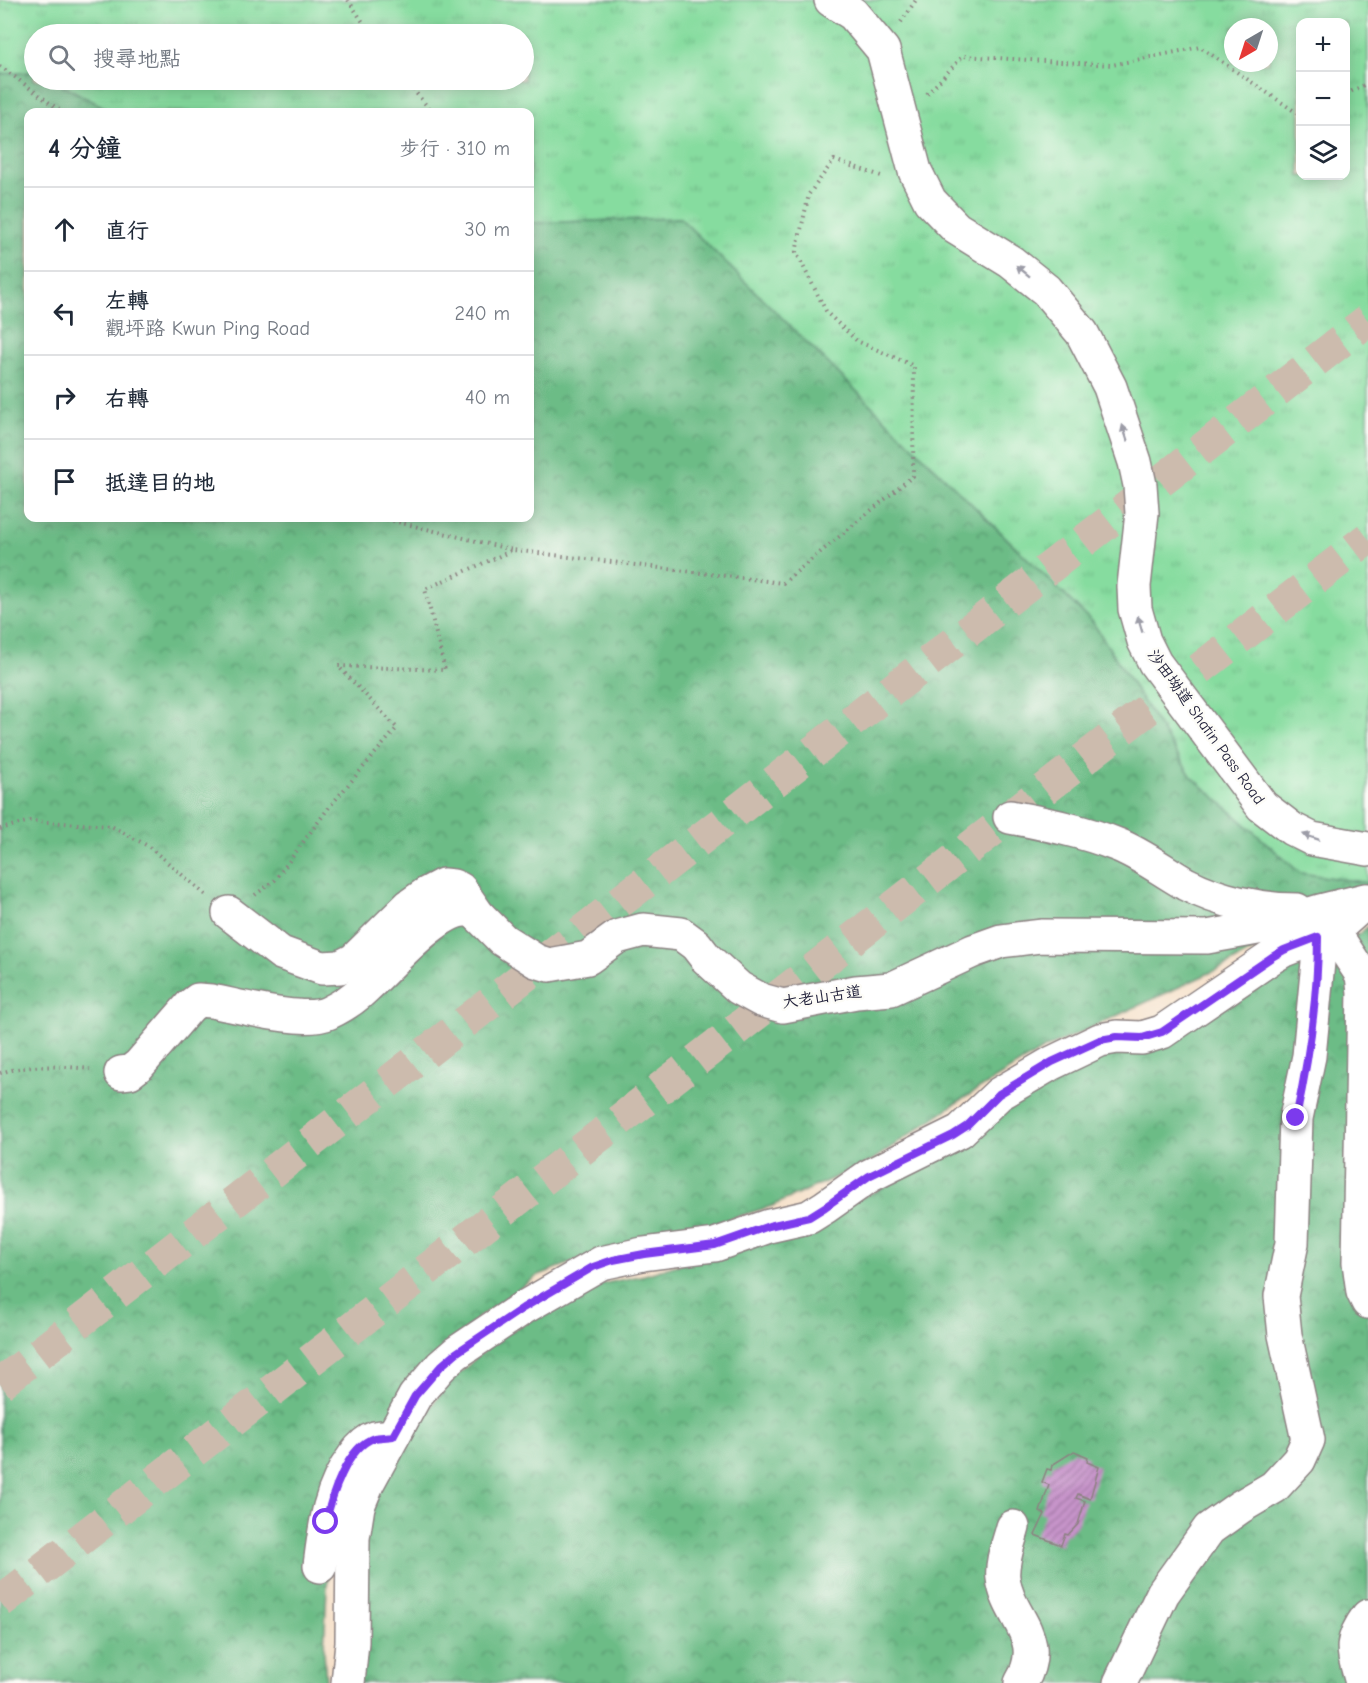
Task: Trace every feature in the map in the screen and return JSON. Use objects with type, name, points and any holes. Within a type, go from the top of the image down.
[{"type":"street","name":"沙田坳道 Shatin Pass Road","points":[[831,0],[853,14],[883,50],[915,171],[923,190],[938,211],[956,228],[1011,262],[1046,290],[1082,333],[1110,387],[1135,462],[1140,485],[1142,513],[1134,586],[1135,609],[1144,640],[1155,663],[1263,806],[1292,829],[1312,839],[1368,849]]},
{"type":"street","points":[[1010,817],[1078,831],[1120,846],[1188,885],[1221,899],[1278,910],[1324,926],[1362,975],[1364,992],[1359,1262],[1363,1292],[1368,1302]]},
{"type":"street","name":"大老山古道","points":[[229,913],[282,953],[322,968],[340,967],[354,960],[409,906],[443,885],[453,886],[460,889],[478,915],[503,940],[524,955],[549,965],[588,958],[617,937],[643,930],[681,934],[696,945],[706,958],[739,988],[761,1000],[783,1006],[856,992],[891,989],[973,951],[1001,941],[1041,936],[1207,937],[1269,926],[1324,926]]},
{"type":"street","points":[[348,1683],[355,1516],[368,1482],[415,1396],[441,1366],[456,1353],[507,1318],[601,1263],[625,1257],[715,1245],[769,1226],[809,1217],[869,1176],[953,1135],[967,1126],[999,1094],[1052,1062],[1100,1040],[1117,1037],[1142,1038],[1162,1032],[1272,957],[1368,900]]},
{"type":"street","points":[[121,1073],[130,1072],[139,1065],[190,1006],[198,1000],[305,1017],[328,1013],[364,990],[416,938],[443,917],[464,910],[478,915]]},
{"type":"street","points":[[1120,1683],[1163,1593],[1209,1529],[1274,1487],[1299,1460],[1308,1440],[1285,1335],[1281,1296],[1292,1243],[1296,1118],[1309,1056],[1318,962],[1324,926]]},
{"type":"street","points":[[320,1566],[329,1507],[339,1479],[367,1442],[393,1436]]},
{"type":"street","points":[[1013,1527],[1002,1572],[1007,1593],[1021,1620],[1031,1650],[1028,1670],[1022,1683]]},
{"type":"street","points":[[1362,1683],[1353,1640],[1368,1616]]},
{"type":"path","points":[[348,0],[364,24]]},
{"type":"path","points":[[901,120],[963,56],[1112,65],[1200,47],[1296,112]]},
{"type":"path","points":[[0,66],[24,84]]},
{"type":"path","points":[[1350,92],[1368,83]]},
{"type":"path","points":[[32,90],[57,108]]},
{"type":"path","points":[[413,90],[429,108]]},
{"type":"path","points":[[398,522],[513,550],[783,583],[913,476],[914,366],[857,341],[827,313],[796,252],[809,194],[834,160],[923,190]]},
{"type":"path","points":[[0,829],[30,821],[111,826],[148,846],[229,913],[275,880],[330,806],[397,728],[338,666],[446,670],[425,589],[513,550]]},
{"type":"path","points":[[0,1073],[23,1068],[62,1066],[121,1073]]},
{"type":"green space","points":[[0,0],[1368,0],[1368,883],[1300,873],[1191,776],[1093,623],[680,218],[534,223],[534,108],[105,108],[71,90],[534,90],[534,24],[24,24],[24,73],[0,74]]},
{"type":"green space","points":[[24,73],[24,90],[71,90],[105,108],[24,108],[24,522],[534,522],[534,223],[680,218],[1093,623],[1191,776],[1300,873],[1368,883],[1368,886],[1229,964],[1042,1050],[953,1105],[871,1161],[772,1206],[638,1247],[584,1258],[539,1275],[480,1316],[426,1366],[335,1532],[327,1587],[324,1650],[326,1683],[0,1683],[0,74]]},
{"type":"green space","points":[[1368,926],[1368,1683],[354,1683],[363,1538],[382,1482],[419,1423],[447,1385],[498,1338],[592,1286],[645,1275],[782,1233],[885,1187],[969,1129],[1056,1076],[1290,963],[1360,934]]},
{"type":"building","points":[[1074,1451],[1088,1457],[1087,1462],[1099,1467],[1090,1499],[1078,1494],[1076,1498],[1085,1501],[1078,1524],[1068,1535],[1065,1534],[1061,1545],[1035,1535],[1045,1514],[1040,1512],[1049,1485],[1042,1482],[1047,1469],[1051,1470],[1052,1465]]},
{"type":"tunnel","points":[[0,1384],[1368,320]]},
{"type":"tunnel","points":[[0,1602],[1368,538]]},
{"type":"route","points":[[326,1522],[333,1494],[349,1463],[367,1442],[393,1436],[415,1396],[441,1366],[507,1318],[584,1272],[601,1263],[625,1257],[715,1245],[769,1226],[809,1217],[858,1182],[953,1135],[967,1126],[999,1094],[1052,1062],[1100,1040],[1117,1037],[1142,1038],[1162,1032],[1272,957],[1318,937],[1318,962],[1309,1056],[1296,1118]]}]
